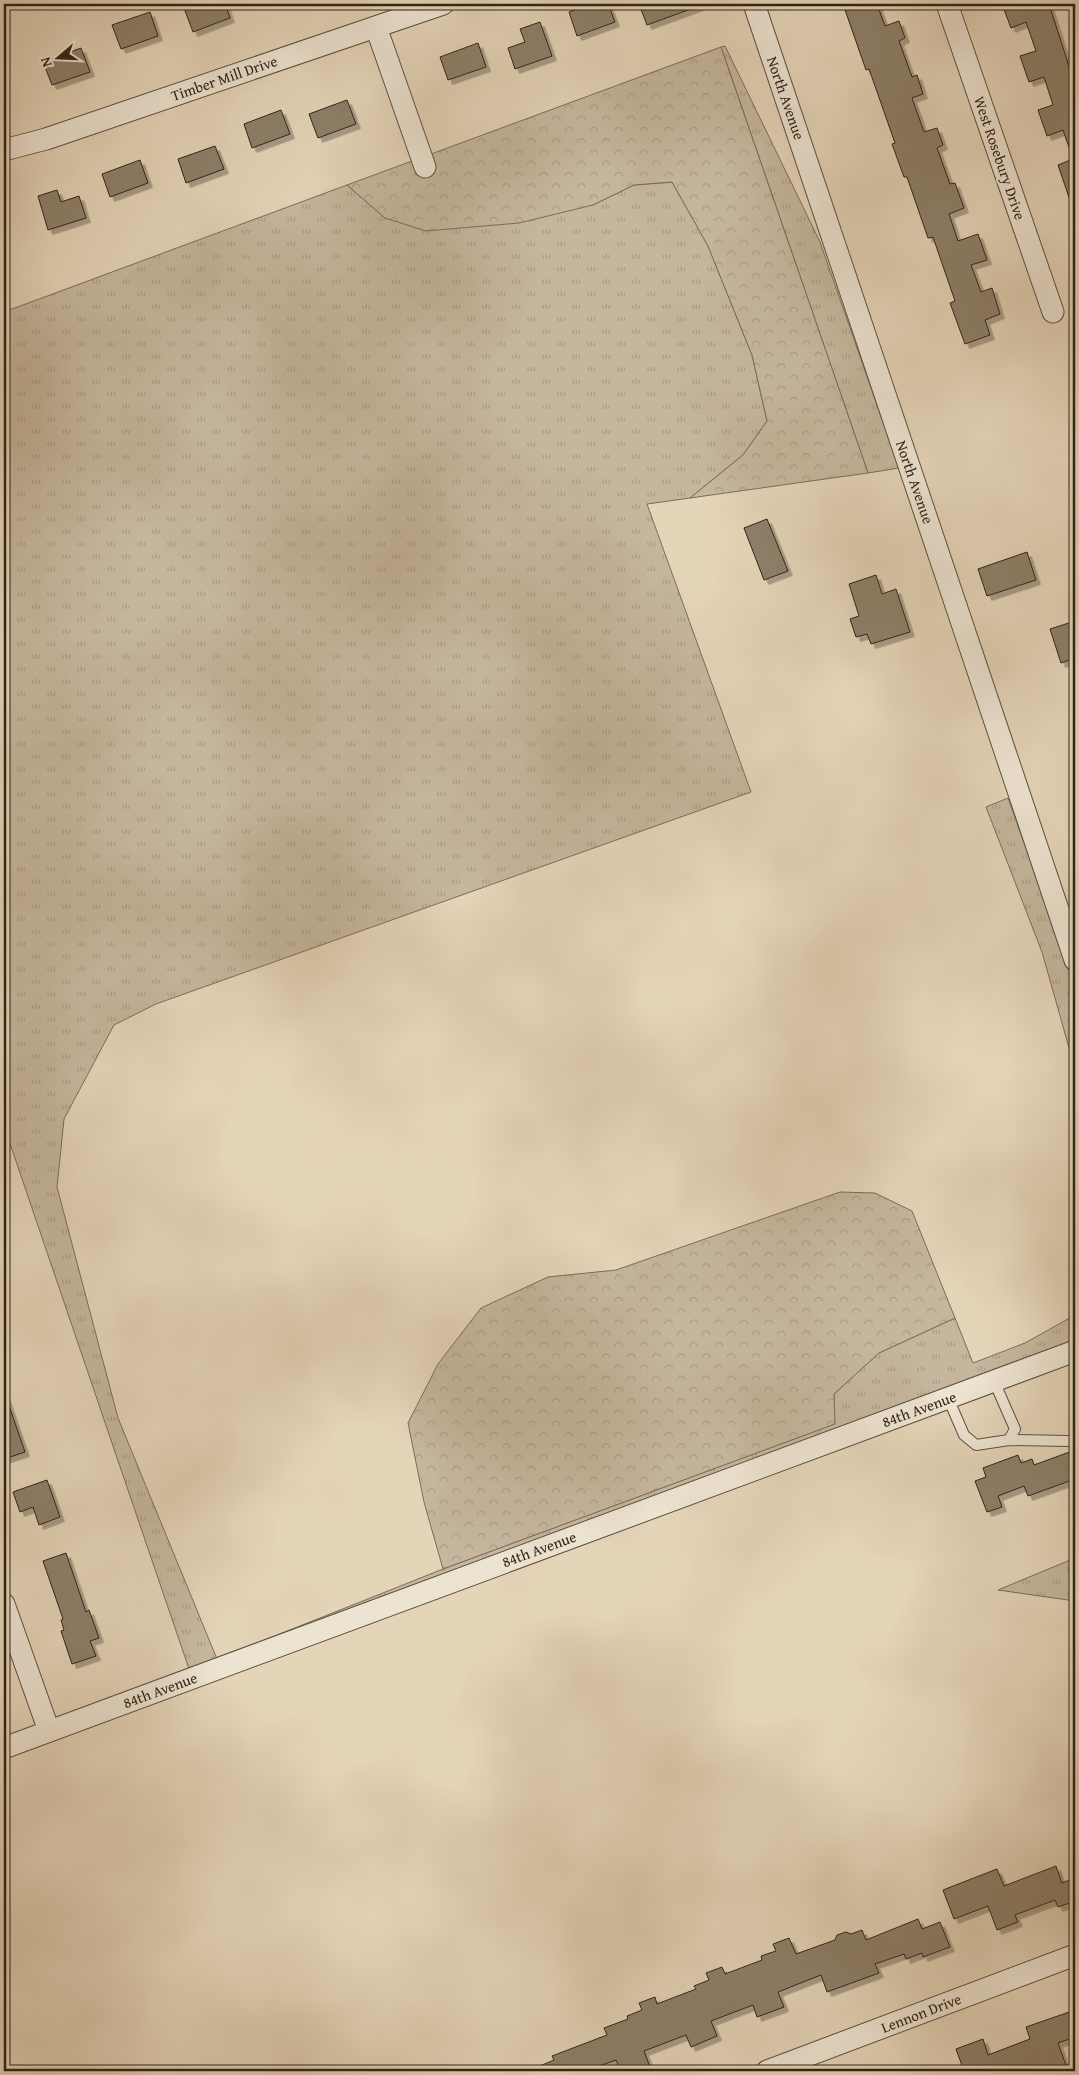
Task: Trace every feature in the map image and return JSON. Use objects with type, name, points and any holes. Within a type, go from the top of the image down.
[{"type":"street","name":"Timber Mill Drive","points":[[4,150],[55,136],[443,4]]},
{"type":"street","name":"North Avenue","points":[[754,4],[1075,960]]},
{"type":"street","name":"West Rosebury Drive","points":[[947,4],[1054,312]]},
{"type":"street","points":[[376,27],[425,167]]},
{"type":"street","name":"84th Avenue","points":[[4,1748],[1075,1351]]},
{"type":"street","points":[[4,1604],[49,1731]]},
{"type":"street","name":"Lennon Drive","points":[[767,2071],[808,2064],[1075,1955]]},
{"type":"lane","points":[[994,1381],[1012,1420],[1014,1429],[1009,1440]]},
{"type":"lane","points":[[948,1398],[964,1434],[976,1445],[1009,1440],[1068,1441]]},
{"type":"green space","points":[[725,46],[820,242],[899,468],[868,473],[721,47]]},
{"type":"green space","points":[[721,47],[868,473],[690,498],[743,455],[767,421],[752,355],[708,246],[672,182],[634,185],[593,205],[519,223],[426,231],[385,218],[347,185]]},
{"type":"green space","points":[[672,182],[708,246],[752,355],[767,421],[743,455],[690,498],[647,504],[751,792],[156,1004],[114,1025],[64,1119],[57,1187],[118,1418],[217,1659],[189,1669],[4,1126],[4,312],[347,185],[385,218],[593,205],[634,185]]},
{"type":"green space","points":[[1008,798],[1075,986],[1075,1069],[1042,952],[986,807]]},
{"type":"green space","points":[[840,1192],[875,1193],[912,1211],[955,1318],[879,1353],[834,1394],[835,1424],[443,1569],[424,1502],[408,1423],[438,1364],[481,1308],[548,1277],[616,1270]]},
{"type":"green space","points":[[1075,1315],[1075,1346],[223,1657],[443,1569],[834,1424],[834,1394],[879,1353],[955,1318],[973,1363],[1025,1343]]},
{"type":"green space","points":[[1075,1558],[1075,1601],[998,1590]]},
{"type":"building","points":[[196,4],[225,4],[230,18],[193,32],[184,8]]},
{"type":"building","points":[[591,4],[608,4],[615,22],[577,36],[569,12]]},
{"type":"building","points":[[639,4],[699,4],[699,6],[647,25]]},
{"type":"building","points":[[843,4],[877,4],[885,26],[899,21],[905,38],[899,41],[912,77],[917,75],[923,94],[912,98],[924,132],[937,128],[943,145],[937,148],[950,184],[955,183],[964,208],[949,214],[958,241],[978,234],[987,260],[971,265],[981,292],[992,288],[1000,314],[985,320],[990,335],[965,344],[950,303],[955,301],[933,237],[928,238],[907,177],[904,177],[892,144],[895,143],[869,69],[866,70]]},
{"type":"building","points":[[1002,4],[1049,4],[1075,85],[1075,209],[1073,209],[1058,165],[1073,159],[1063,130],[1047,136],[1038,110],[1053,105],[1044,77],[1029,82],[1020,56],[1036,51],[1026,22],[1011,28]]},
{"type":"building","points":[[150,12],[158,36],[121,49],[112,25]]},
{"type":"building","points":[[540,22],[552,56],[515,69],[508,48],[525,42],[520,29]]},
{"type":"building","points":[[478,43],[486,67],[448,80],[440,57]]},
{"type":"building","points":[[81,48],[90,72],[52,85],[43,62]]},
{"type":"building","points":[[347,100],[356,124],[318,138],[309,114]]},
{"type":"building","points":[[281,110],[290,134],[252,148],[244,124]]},
{"type":"building","points":[[215,146],[224,169],[186,183],[178,159]]},
{"type":"building","points":[[140,160],[148,183],[110,197],[102,174]]},
{"type":"building","points":[[57,190],[61,202],[79,196],[86,218],[48,230],[38,196]]},
{"type":"building","points":[[767,519],[788,571],[764,580],[744,528]]},
{"type":"building","points":[[1027,552],[1036,580],[987,596],[978,569]]},
{"type":"building","points":[[876,575],[882,594],[896,589],[910,632],[871,644],[867,634],[856,637],[850,619],[859,616],[849,584]]},
{"type":"building","points":[[1075,621],[1075,658],[1061,663],[1050,629]]},
{"type":"building","points":[[6,1397],[25,1452],[4,1459],[4,1398]]},
{"type":"building","points":[[1075,1450],[1075,1479],[1028,1496],[1024,1486],[998,1496],[1002,1507],[987,1512],[975,1481],[986,1477],[983,1468],[1018,1455],[1021,1463],[1032,1459],[1034,1465]]},
{"type":"building","points":[[47,1480],[60,1517],[39,1525],[33,1507],[20,1512],[13,1492]]},
{"type":"building","points":[[66,1553],[86,1612],[89,1610],[99,1638],[90,1641],[96,1656],[72,1664],[61,1631],[64,1630],[61,1620],[63,1619],[43,1561]]},
{"type":"building","points":[[1056,1866],[1062,1883],[1075,1878],[1075,1901],[1058,1907],[1055,1900],[1015,1915],[1018,1922],[997,1930],[988,1906],[954,1919],[943,1890],[997,1869],[1004,1886]]},
{"type":"building","points":[[918,1919],[922,1929],[940,1922],[950,1947],[923,1957],[922,1953],[906,1959],[904,1954],[875,1964],[879,1973],[827,1992],[821,1975],[778,1992],[784,2007],[757,2017],[753,2005],[711,2021],[717,2036],[691,2047],[686,2035],[644,2051],[650,2067],[637,2071],[621,2071],[616,2060],[585,2071],[528,2071],[554,2060],[552,2056],[607,2035],[604,2028],[628,2019],[627,2016],[642,2010],[639,2003],[655,1997],[657,2004],[696,1989],[694,1986],[709,1980],[706,1973],[722,1967],[725,1974],[762,1960],[761,1956],[776,1951],[773,1944],[789,1938],[796,1954],[835,1940],[837,1935],[846,1932],[851,1934],[862,1930],[866,1940]]},
{"type":"building","points":[[1075,2010],[1075,2037],[1058,2043],[1068,2071],[964,2071],[956,2049],[983,2039],[988,2055],[1030,2039],[1026,2027]]}]
